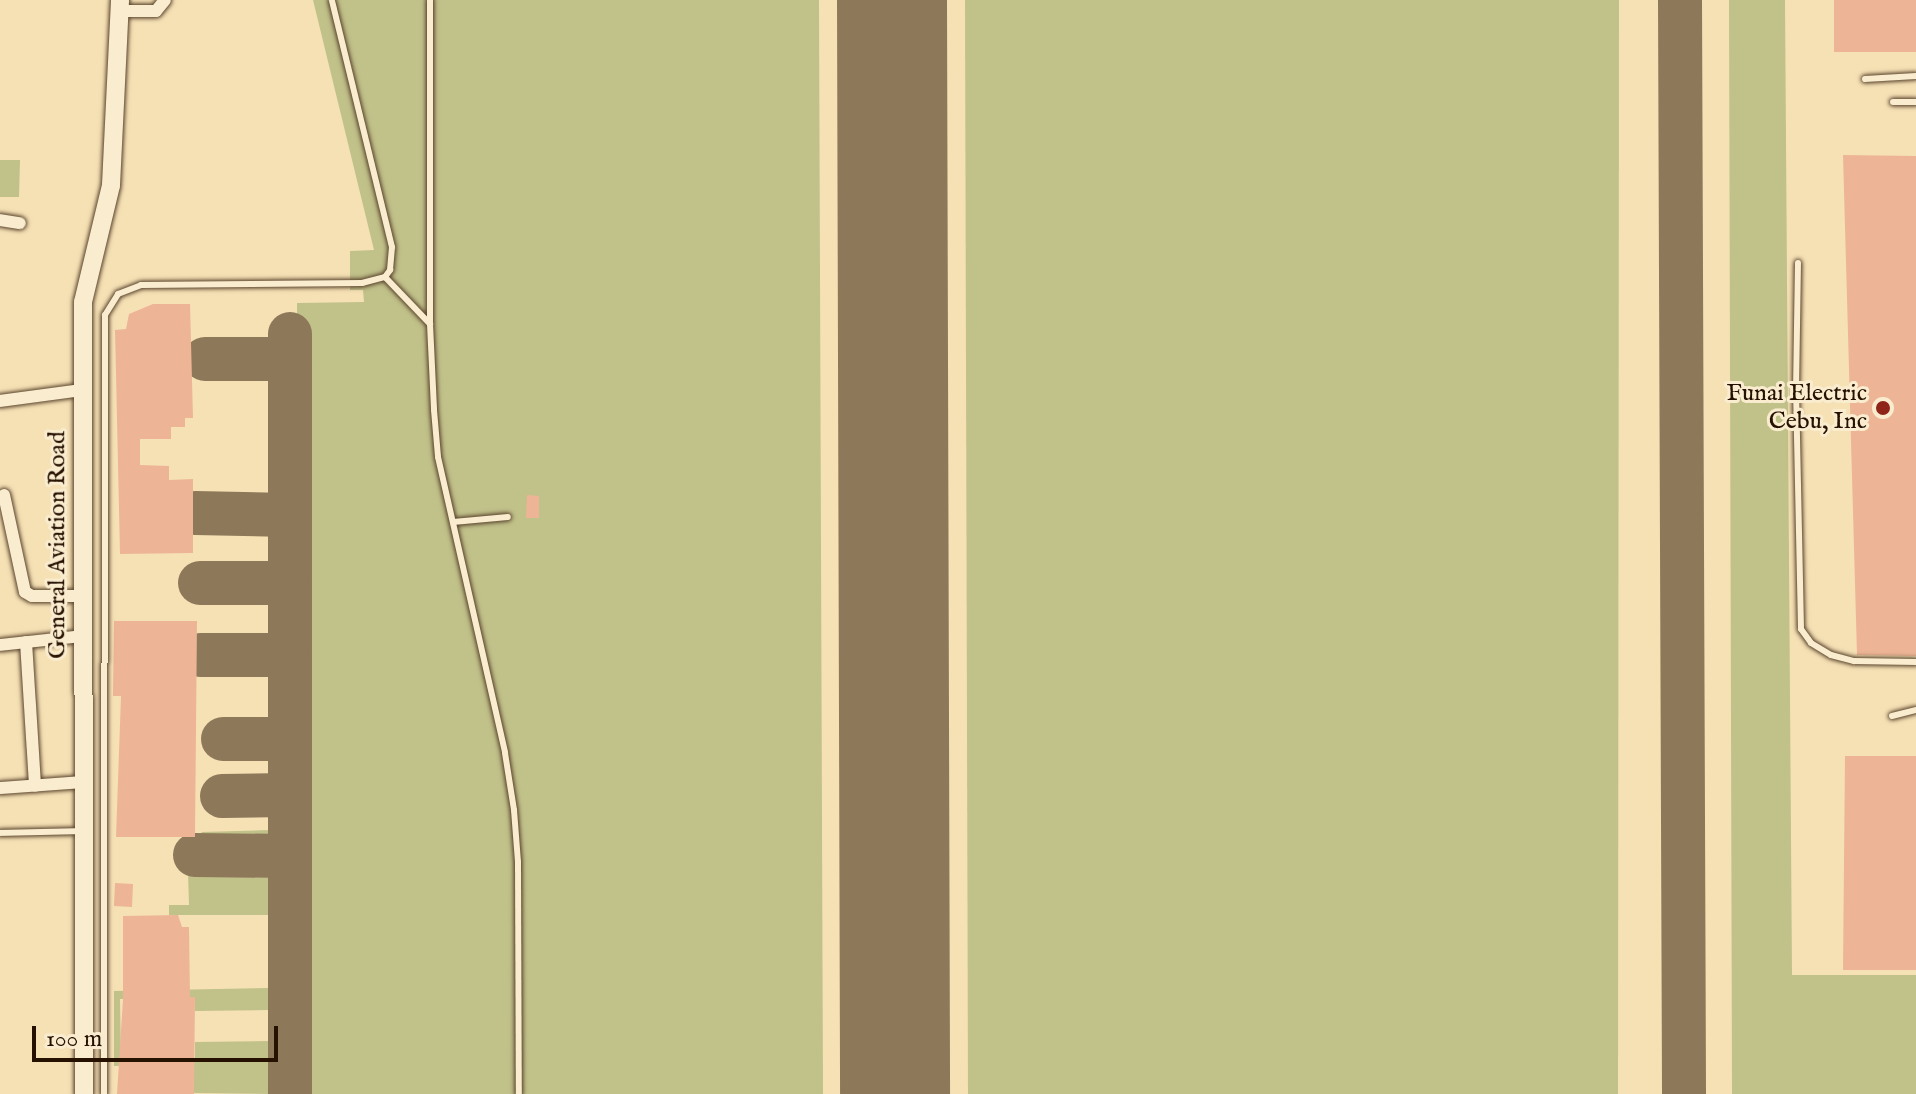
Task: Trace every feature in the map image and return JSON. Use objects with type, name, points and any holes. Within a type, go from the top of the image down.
[{"type":"main road","name":"General Aviation Road","points":[[84,1094],[83,302],[111,185],[119,6]]},
{"type":"street","points":[[119,6],[156,11],[165,0]]},
{"type":"street","points":[[0,220],[20,223]]},
{"type":"street","points":[[0,401],[81,390]]},
{"type":"street","points":[[4,495],[25,592],[32,596],[83,596]]},
{"type":"street","points":[[0,645],[83,636]]},
{"type":"street","points":[[26,642],[35,786]]},
{"type":"street","points":[[0,788],[84,782]]},
{"type":"lane","points":[[332,0],[392,247],[393,260],[385,277]]},
{"type":"lane","points":[[430,0],[430,324],[438,457],[505,753],[514,810],[518,862],[519,1094]]},
{"type":"lane","points":[[1865,79],[1916,76]]},
{"type":"lane","points":[[1893,102],[1916,102]]},
{"type":"lane","points":[[1798,263],[1796,389],[1801,629],[1811,643],[1831,655],[1854,661],[1916,662]]},
{"type":"lane","points":[[385,277],[430,324]]},
{"type":"lane","points":[[104,1094],[107,857],[104,329],[109,304],[118,294],[141,285],[362,283],[385,277]]},
{"type":"lane","points":[[453,522],[508,517]]},
{"type":"lane","points":[[1892,716],[1916,710]]},
{"type":"lane","points":[[0,833],[85,831]]},
{"type":"green space","points":[[313,0],[819,0],[823,1094],[297,1094],[297,303],[364,302],[363,290],[350,290],[350,251],[374,250]]},
{"type":"green space","points":[[965,0],[1619,0],[1618,1094],[968,1094]]},
{"type":"green space","points":[[1729,0],[1785,0],[1792,975],[1916,975],[1916,1094],[1732,1094]]},
{"type":"green space","points":[[0,160],[20,160],[19,197],[0,197]]},
{"type":"green space","points":[[271,830],[272,848],[219,848],[201,832]]},
{"type":"green space","points":[[192,861],[271,861],[271,915],[169,915],[169,905],[189,905],[188,872],[192,872]]},
{"type":"green space","points":[[271,988],[270,1010],[195,1011],[194,997],[120,999],[121,1060],[195,1059],[195,1042],[270,1041],[271,1094],[194,1093],[193,1065],[114,1066],[114,991]]},
{"type":"building","points":[[1834,0],[1916,0],[1916,52],[1834,52]]},
{"type":"building","name":"Funai Electric Cebu, Inc","points":[[1843,155],[1916,156],[1916,656],[1857,655]]},
{"type":"building","points":[[153,304],[190,304],[193,418],[185,418],[185,427],[171,427],[171,439],[140,439],[140,465],[169,466],[169,480],[193,479],[193,553],[120,554],[115,330],[126,329],[129,314]]},
{"type":"building","points":[[527,495],[539,496],[539,518],[526,518]]},
{"type":"building","points":[[114,621],[197,621],[195,837],[116,837],[121,696],[113,696]]},
{"type":"building","points":[[1845,756],[1916,756],[1916,970],[1843,970]]},
{"type":"building","points":[[115,883],[133,884],[132,907],[114,906]]},
{"type":"building","points":[[178,915],[182,927],[189,927],[190,997],[195,997],[194,1094],[117,1094],[123,999],[123,916]]},
{"type":"taxiway","points":[[1680,0],[1684,1094]]},
{"type":"taxiway","points":[[290,334],[290,1094]]},
{"type":"taxiway","points":[[205,359],[289,359]]},
{"type":"taxiway","points":[[195,513],[288,515]]},
{"type":"taxiway","points":[[200,583],[287,583]]},
{"type":"taxiway","points":[[200,655],[287,655]]},
{"type":"taxiway","points":[[223,739],[287,739]]},
{"type":"taxiway","points":[[222,796],[288,795]]},
{"type":"taxiway","points":[[195,855],[288,856]]},
{"type":"runway","points":[[892,0],[895,1094]]},
{"type":"place","name":"Funai Electric Cebu, Inc","points":[[1883,408]]}]
